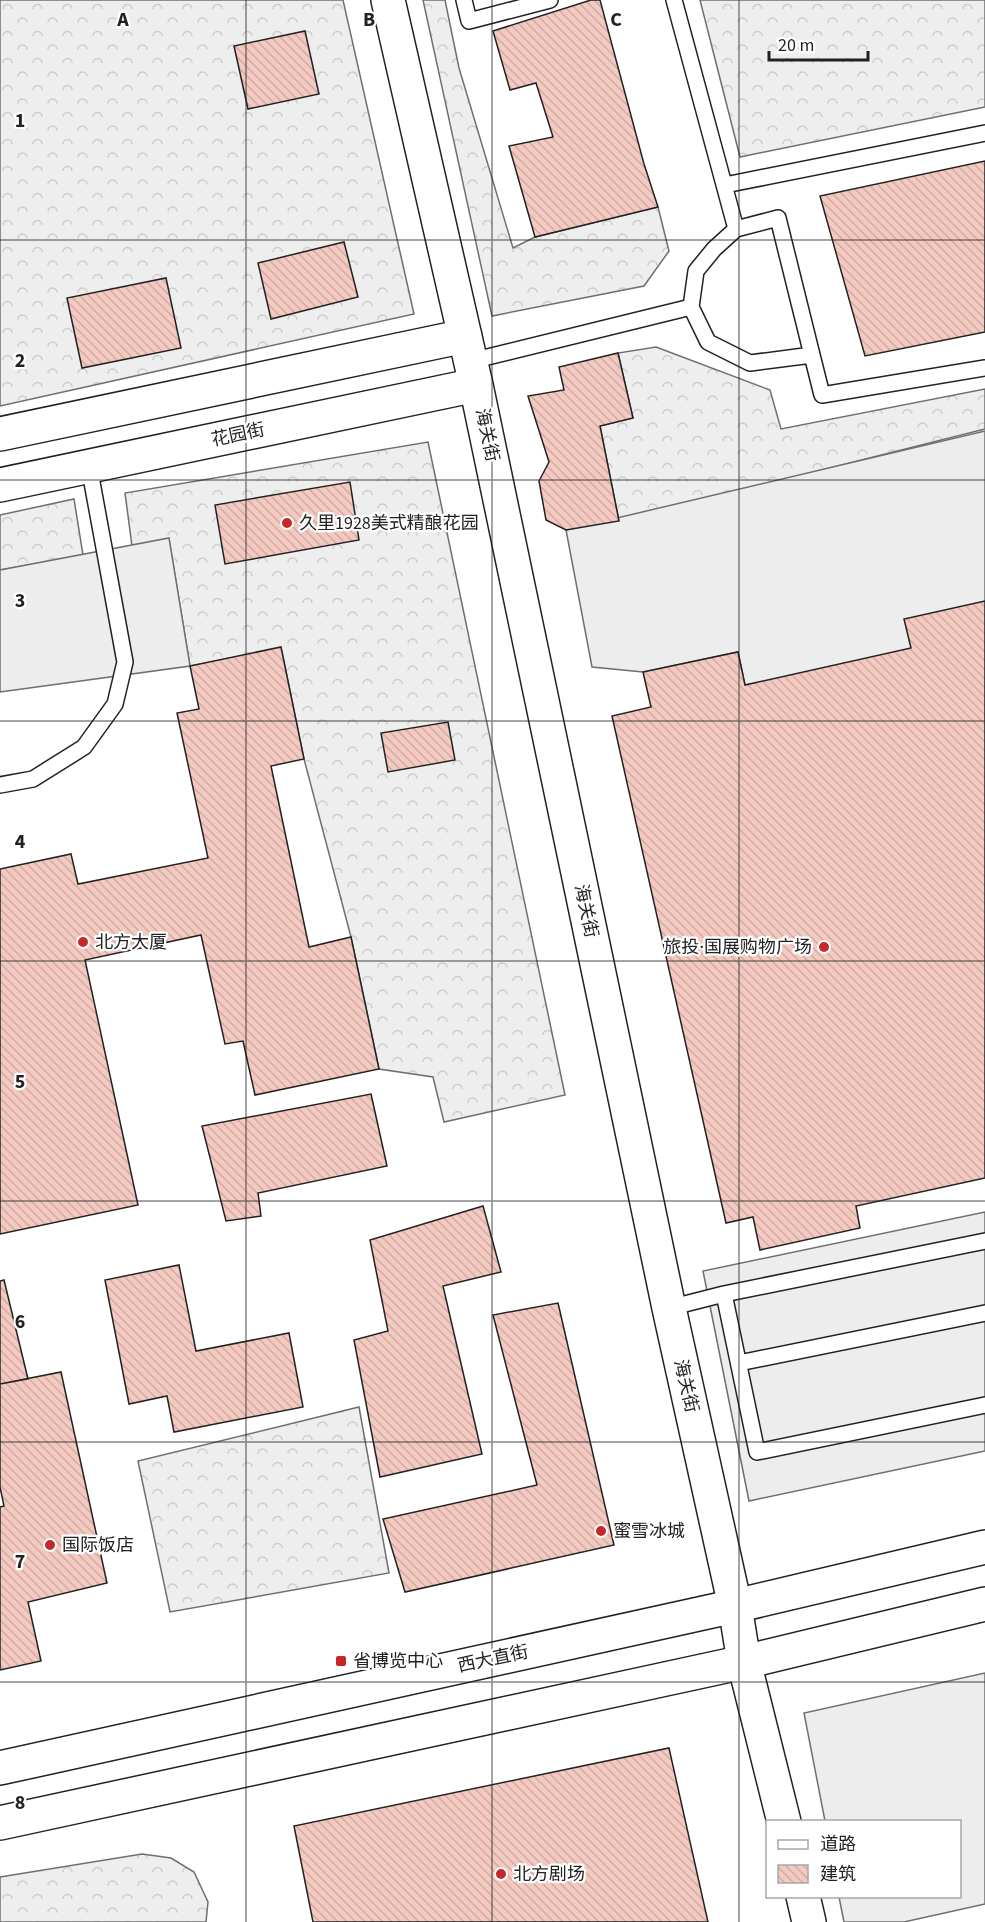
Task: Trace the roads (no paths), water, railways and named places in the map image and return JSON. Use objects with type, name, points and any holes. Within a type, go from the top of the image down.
[{"type":"main road","name":"海关街","points":[[388,0],[471,361],[669,1308],[735,1606],[744,1662],[784,1820]]},
{"type":"main road","points":[[0,434],[471,361]]},
{"type":"main road","name":"花园街","points":[[0,485],[89,466],[471,361]]},
{"type":"main road","name":"西大直街","points":[[0,1768],[735,1606],[985,1547]]},
{"type":"main road","points":[[0,1823],[744,1662],[985,1604]]},
{"type":"main road","points":[[803,1898],[809,1922]]},
{"type":"lane","points":[[464,0],[469,21],[550,0]]},
{"type":"lane","points":[[674,0],[735,229]]},
{"type":"lane","points":[[725,185],[985,133]]},
{"type":"lane","points":[[812,355],[750,363],[708,342],[691,307],[696,271],[735,229],[778,218],[822,395],[985,368]]},
{"type":"lane","points":[[471,361],[691,307]]},
{"type":"lane","points":[[0,785],[33,779],[84,747],[115,704],[125,662],[89,466]]},
{"type":"lane","points":[[669,1308],[724,1294],[985,1241]]},
{"type":"lane","points":[[724,1294],[758,1452],[985,1405]]},
{"type":"lane","points":[[739,1363],[985,1313]]},
{"type":"place","name":"久里1928美式精酿花园","points":[[287,523]]},
{"type":"place","name":"北方大厦","points":[[83,942]]},
{"type":"place","name":"旅投·国展购物广场","points":[[824,947]]},
{"type":"place","name":"蜜雪冰城","points":[[601,1531]]},
{"type":"place","name":"国际饭店","points":[[50,1545]]},
{"type":"place","name":"省博览中心","points":[[341,1661]]},
{"type":"place","name":"北方剧场","points":[[501,1874]]}]
